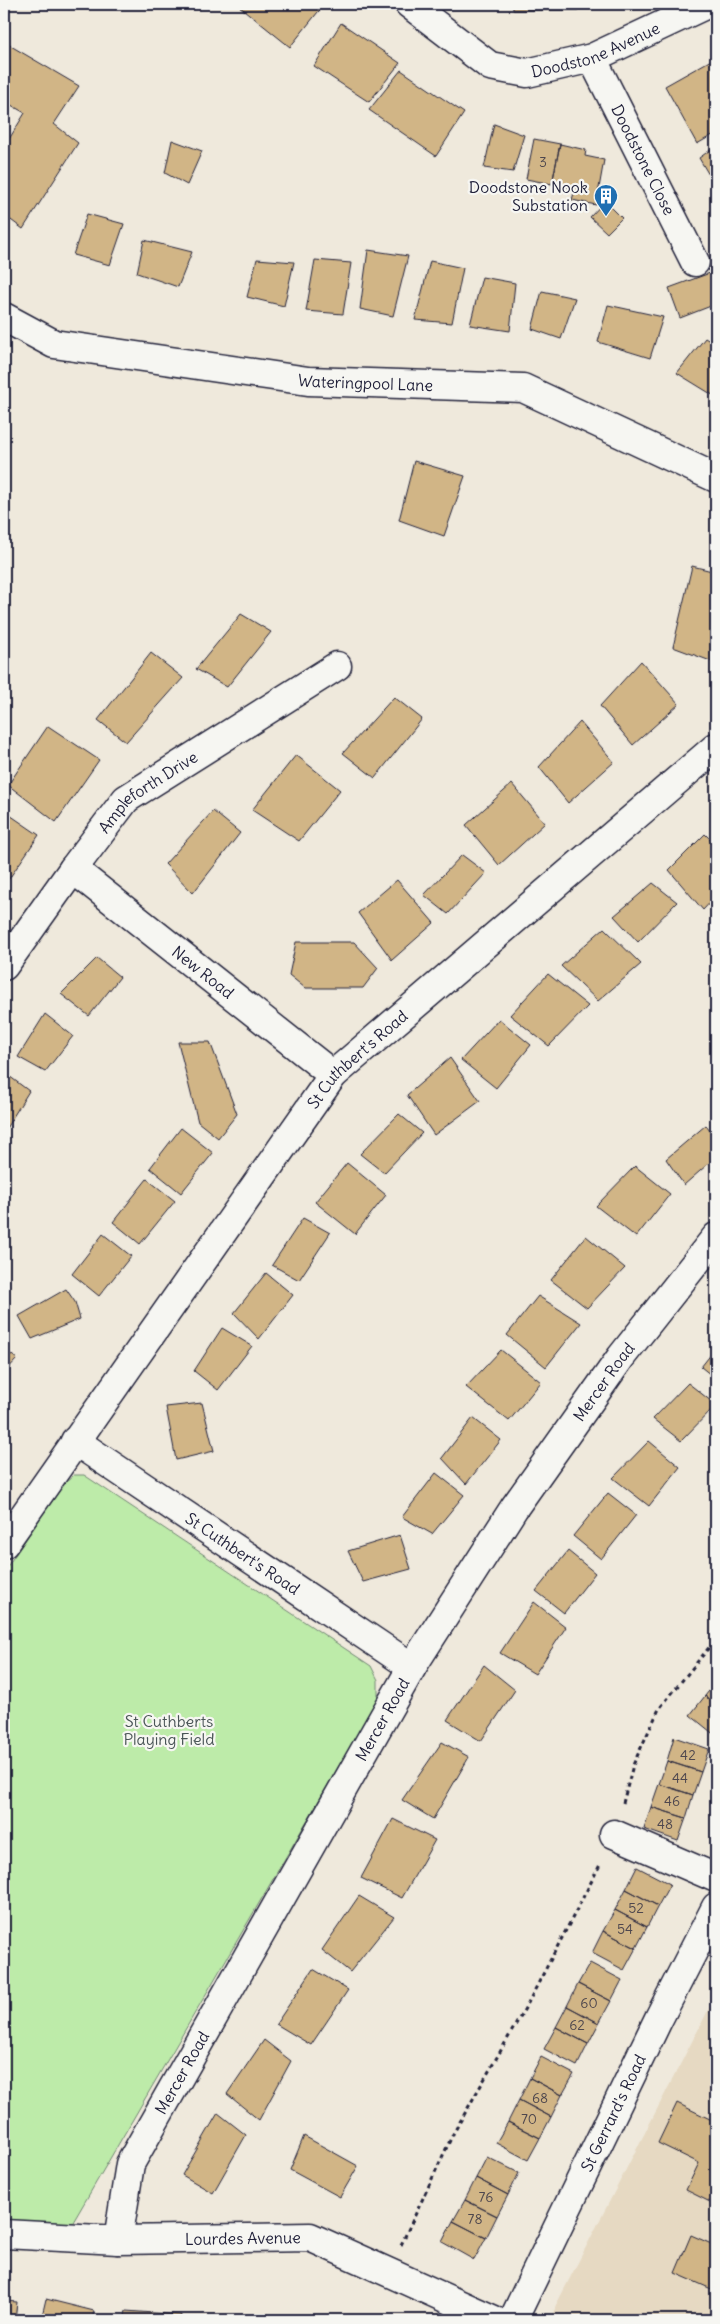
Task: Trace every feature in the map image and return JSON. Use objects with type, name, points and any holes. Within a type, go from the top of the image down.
[{"type":"street","name":"Doodstone Avenue","points":[[409,4],[490,66],[527,73],[592,58],[707,4]]},
{"type":"street","name":"Doodstone Close","points":[[592,58],[695,262]]},
{"type":"street","name":"Wateringpool Lane","points":[[4,317],[54,344],[308,381],[523,388],[716,478]]},
{"type":"street","name":"Ampleforth Drive","points":[[4,966],[73,868],[126,799],[337,666]]},
{"type":"street","name":"St Cuthbert's Road","points":[[4,1544],[333,1075],[716,747]]},
{"type":"street","name":"New Road","points":[[73,868],[333,1075]]},
{"type":"street","name":"Mercer Road","points":[[118,2240],[130,2164],[412,1667],[525,1492],[621,1357],[716,1237]]},
{"type":"street","name":"St Cuthbert's Road","points":[[75,1442],[412,1667]]},
{"type":"street","points":[[614,1834],[716,1878]]},
{"type":"street","name":"St Gerrard's Road","points":[[513,2320],[659,2018],[716,1907]]},
{"type":"street","name":"Lourdes Avenue","points":[[4,2234],[118,2240],[310,2238],[494,2320]]},
{"type":"path","points":[[388,2272],[453,2134],[528,2003],[592,1883],[614,1834],[633,1765],[659,1709],[716,1639]]},
{"type":"shaded area","points":[[716,1995],[716,2320],[554,2320],[555,2307]]},
{"type":"green space","name":"St Cuthberts Playing Field","points":[[74,1475],[84,1475],[371,1666],[378,1680],[378,1699],[69,2229],[4,2223],[4,1571],[64,1484]]},
{"type":"building","points":[[241,4],[318,4],[322,7],[290,47],[239,6]]},
{"type":"building","points":[[513,4],[578,4],[578,10],[513,10]]},
{"type":"building","points":[[341,23],[400,63],[369,102],[314,66]]},
{"type":"building","points":[[4,42],[79,86],[54,124],[78,143],[23,229],[4,215],[4,142],[6,144],[25,113],[4,101]]},
{"type":"building","points":[[713,59],[716,66],[716,133],[697,144],[665,86]]},
{"type":"building","points":[[401,70],[464,113],[436,156],[369,110]]},
{"type":"building","points":[[494,124],[524,135],[513,172],[484,168]]},
{"type":"building","points":[[534,139],[560,144],[552,184],[526,179]]},
{"type":"building","points":[[172,140],[202,151],[187,185],[165,173]]},
{"type":"building","points":[[560,144],[586,150],[585,156],[604,160],[596,205],[572,200],[575,189],[552,184]]},
{"type":"building","points":[[716,146],[716,187],[699,158]]},
{"type":"building","name":"Doodstone Nook Substation","points":[[605,201],[622,218],[607,233],[590,217]]},
{"type":"building","points":[[87,214],[124,224],[110,265],[73,255]]},
{"type":"building","points":[[144,240],[192,252],[178,287],[137,273]]},
{"type":"building","points":[[368,250],[408,256],[393,316],[360,309]]},
{"type":"building","points":[[257,259],[294,262],[284,306],[247,297]]},
{"type":"building","points":[[315,260],[351,263],[343,314],[306,311]]},
{"type":"building","points":[[430,261],[463,268],[452,323],[415,320]]},
{"type":"building","points":[[710,273],[716,289],[716,304],[680,318],[669,288]]},
{"type":"building","points":[[482,277],[515,283],[510,331],[470,325]]},
{"type":"building","points":[[542,291],[575,298],[561,339],[532,329]]},
{"type":"building","points":[[608,305],[663,317],[650,358],[598,342]]},
{"type":"building","points":[[705,338],[716,345],[716,397],[677,373]]},
{"type":"building","points":[[414,461],[465,476],[444,536],[399,520]]},
{"type":"building","points":[[692,566],[716,572],[716,663],[673,647]]},
{"type":"building","points":[[241,614],[271,632],[227,687],[196,669]]},
{"type":"building","points":[[151,653],[183,678],[126,742],[98,720]]},
{"type":"building","points":[[641,661],[679,704],[633,745],[600,706]]},
{"type":"building","points":[[394,697],[422,719],[375,778],[343,753]]},
{"type":"building","points":[[580,722],[614,762],[568,803],[539,767]]},
{"type":"building","points":[[48,726],[99,760],[56,822],[8,785]]},
{"type":"building","points":[[296,755],[340,790],[299,841],[252,810]]},
{"type":"building","points":[[512,784],[545,823],[499,865],[466,825]]},
{"type":"building","points":[[4,811],[39,835],[4,886]]},
{"type":"building","points":[[213,811],[240,833],[193,893],[165,864]]},
{"type":"building","points":[[705,834],[716,845],[716,896],[703,910],[669,870]]},
{"type":"building","points":[[462,855],[486,873],[448,914],[424,895]]},
{"type":"building","points":[[397,880],[434,923],[392,960],[358,913]]},
{"type":"building","points":[[653,883],[677,902],[638,942],[614,916]]},
{"type":"building","points":[[604,928],[641,964],[598,1001],[561,966]]},
{"type":"building","points":[[296,942],[354,942],[378,968],[363,988],[305,988],[289,975]]},
{"type":"building","points":[[97,958],[120,977],[89,1016],[61,994]]},
{"type":"building","points":[[548,974],[588,1006],[549,1046],[510,1015]]},
{"type":"building","points":[[45,1014],[73,1036],[45,1072],[18,1057]]},
{"type":"building","points":[[499,1019],[531,1045],[496,1088],[461,1060]]},
{"type":"building","points":[[178,1042],[210,1042],[237,1114],[218,1138],[198,1122]]},
{"type":"building","points":[[450,1058],[480,1101],[434,1135],[407,1095]]},
{"type":"building","points":[[9,1076],[29,1091],[5,1130],[4,1082]]},
{"type":"building","points":[[399,1114],[422,1133],[384,1173],[360,1154]]},
{"type":"building","points":[[706,1125],[716,1137],[716,1157],[684,1185],[666,1159]]},
{"type":"building","points":[[181,1128],[213,1153],[181,1193],[150,1168]]},
{"type":"building","points":[[347,1163],[386,1195],[355,1234],[315,1202]]},
{"type":"building","points":[[635,1166],[670,1194],[636,1237],[596,1206]]},
{"type":"building","points":[[147,1179],[175,1201],[140,1244],[113,1222]]},
{"type":"building","points":[[303,1218],[330,1233],[299,1280],[272,1265]]},
{"type":"building","points":[[103,1234],[131,1256],[99,1296],[72,1274]]},
{"type":"building","points":[[586,1236],[625,1268],[587,1308],[551,1280]]},
{"type":"building","points":[[266,1273],[293,1295],[259,1339],[234,1313]]},
{"type":"building","points":[[66,1289],[75,1302],[80,1319],[32,1339],[19,1316]]},
{"type":"building","points":[[538,1296],[581,1323],[546,1367],[507,1335]]},
{"type":"building","points":[[222,1328],[252,1346],[218,1390],[194,1371]]},
{"type":"building","points":[[716,1348],[716,1379],[701,1367]]},
{"type":"building","points":[[4,1349],[17,1359],[4,1373]]},
{"type":"building","points":[[501,1350],[541,1382],[509,1421],[466,1387]]},
{"type":"building","points":[[688,1383],[716,1405],[681,1441],[653,1419]]},
{"type":"building","points":[[202,1403],[214,1451],[176,1460],[166,1407]]},
{"type":"building","points":[[473,1418],[501,1440],[466,1484],[442,1458]]},
{"type":"building","points":[[649,1441],[680,1467],[649,1506],[613,1478]]},
{"type":"building","points":[[436,1473],[464,1495],[432,1534],[402,1517]]},
{"type":"building","points":[[608,1493],[636,1515],[601,1559],[573,1536]]},
{"type":"building","points":[[400,1535],[411,1569],[363,1582],[348,1551]]},
{"type":"building","points":[[568,1551],[595,1573],[564,1613],[536,1591]]},
{"type":"building","points":[[534,1602],[566,1627],[535,1674],[500,1653]]},
{"type":"building","points":[[484,1665],[515,1690],[481,1741],[447,1720]]},
{"type":"building","points":[[716,1682],[716,1705],[705,1696]]},
{"type":"building","points":[[705,1696],[716,1705],[716,1736],[690,1715]]},
{"type":"building","points":[[674,1737],[709,1749],[701,1772],[667,1761]]},
{"type":"building","points":[[442,1742],[469,1757],[433,1819],[402,1800]]},
{"type":"building","points":[[667,1761],[701,1772],[693,1795],[659,1784]]},
{"type":"building","points":[[659,1784],[693,1795],[686,1818],[651,1807]]},
{"type":"building","points":[[651,1807],[686,1818],[678,1841],[644,1829]]},
{"type":"building","points":[[393,1819],[435,1840],[402,1898],[361,1878]]},
{"type":"building","points":[[637,1867],[670,1884],[658,1906],[626,1889]]},
{"type":"building","points":[[626,1889],[658,1906],[647,1927],[615,1910]]},
{"type":"building","points":[[359,1896],[394,1917],[350,1972],[322,1950]]},
{"type":"building","points":[[615,1910],[647,1927],[636,1948],[603,1931]]},
{"type":"building","points":[[603,1931],[636,1948],[624,1970],[592,1953]]},
{"type":"building","points":[[590,1963],[622,1980],[611,2001],[578,1984]]},
{"type":"building","points":[[313,1969],[348,1990],[311,2045],[276,2024]]},
{"type":"building","points":[[578,1984],[611,2001],[599,2023],[567,2006]]},
{"type":"building","points":[[567,2006],[599,2023],[588,2044],[556,2027]]},
{"type":"building","points":[[556,2027],[588,2044],[577,2066],[544,2049]]},
{"type":"building","points":[[264,2040],[291,2061],[259,2120],[227,2094]]},
{"type":"building","points":[[541,2057],[574,2074],[562,2095],[530,2078]]},
{"type":"building","points":[[530,2078],[562,2095],[551,2117],[519,2100]]},
{"type":"building","points":[[519,2100],[551,2117],[540,2138],[508,2122]]},
{"type":"building","points":[[677,2103],[716,2122],[716,2205],[686,2190],[699,2163],[658,2143]]},
{"type":"building","points":[[218,2113],[246,2135],[213,2193],[182,2175]]},
{"type":"building","points":[[508,2122],[540,2138],[528,2160],[496,2143]]},
{"type":"building","points":[[304,2136],[358,2166],[340,2197],[290,2170]]},
{"type":"building","points":[[487,2157],[519,2173],[508,2195],[476,2178]]},
{"type":"building","points":[[476,2178],[508,2195],[497,2216],[465,2200]]},
{"type":"building","points":[[465,2200],[497,2216],[486,2238],[453,2221]]},
{"type":"building","points":[[453,2221],[486,2238],[474,2260],[442,2242]]},
{"type":"building","points":[[691,2235],[716,2246],[716,2291],[675,2273]]},
{"type":"building","points":[[46,2299],[94,2311],[92,2320],[41,2320]]},
{"type":"building","points":[[4,2301],[17,2302],[15,2320],[4,2320]]},
{"type":"building","points":[[126,2311],[181,2315],[180,2320],[124,2320]]},
{"type":"place","name":"Doodstone Nook Substation","points":[[606,217]]}]
